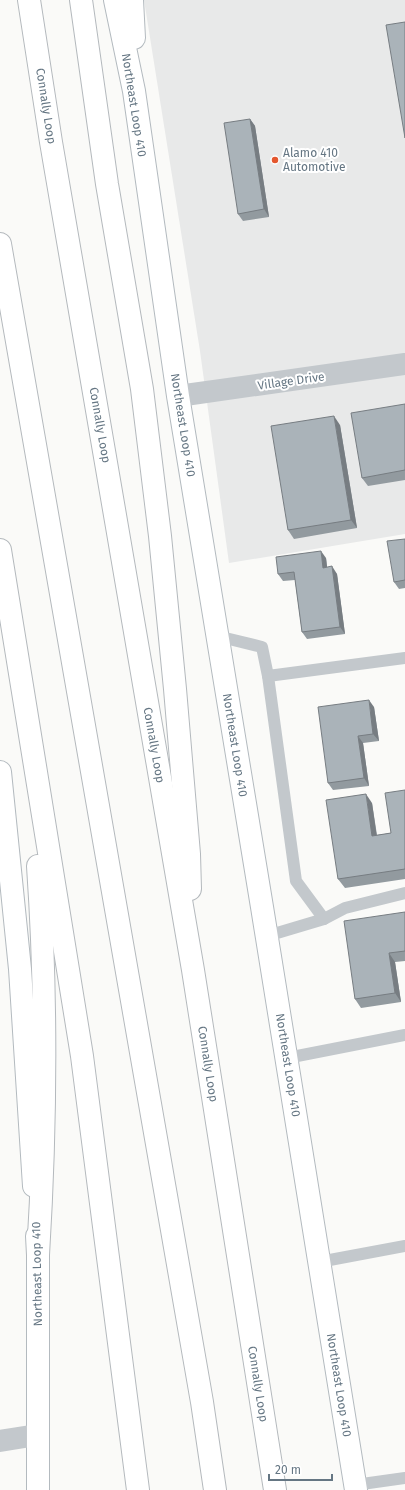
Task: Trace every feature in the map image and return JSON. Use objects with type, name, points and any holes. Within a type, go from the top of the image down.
[{"type":"main road","name":"Connally Loop","points":[[29,0],[53,150],[193,970],[275,1490]]},
{"type":"main road","points":[[81,0],[107,184],[142,389],[160,536],[176,689],[188,846],[193,970]]},
{"type":"main road","name":"Northeast Loop 410","points":[[115,0],[134,91],[178,396],[267,936],[355,1487]]},
{"type":"main road","points":[[132,0],[142,153]]},
{"type":"main road","points":[[0,244],[202,1402],[215,1490]]},
{"type":"main road","points":[[0,550],[82,1056],[138,1490]]},
{"type":"main road","points":[[23,690],[38,856],[45,1014],[43,1181],[38,1255]]},
{"type":"main road","name":"Northeast Loop 410","points":[[0,772],[20,970],[38,1255],[38,1490]]},
{"type":"street","name":"Village Drive","points":[[178,396],[405,364]]},
{"type":"street","points":[[0,1441],[37,1436]]},
{"type":"lane","points":[[217,636],[262,647],[268,676],[296,881],[324,919]]},
{"type":"lane","points":[[268,676],[405,658]]},
{"type":"lane","points":[[267,936],[324,919],[345,908],[405,893]]},
{"type":"lane","points":[[286,1058],[405,1034]]},
{"type":"lane","points":[[319,1262],[405,1246]]},
{"type":"lane","points":[[355,1487],[405,1478]]},
{"type":"shaded area","points":[[144,0],[405,0],[405,534],[229,563],[200,351]]},
{"type":"building","points":[[405,22],[405,138],[386,25]]},
{"type":"building","points":[[250,119],[264,209],[238,214],[224,123]]},
{"type":"building","points":[[405,404],[405,470],[362,478],[351,413]]},
{"type":"building","points":[[334,416],[351,520],[288,530],[271,426]]},
{"type":"building","points":[[405,539],[405,580],[394,582],[387,541]]},
{"type":"building","points":[[321,551],[323,568],[332,566],[340,627],[302,632],[294,572],[278,574],[276,557]]},
{"type":"building","points":[[369,700],[373,734],[358,736],[364,778],[328,783],[318,707]]},
{"type":"building","points":[[405,790],[405,869],[338,879],[326,800],[366,794],[372,836],[391,833],[385,793]]},
{"type":"building","points":[[405,912],[405,951],[389,953],[395,993],[355,999],[344,921]]},
{"type":"place","name":"Alamo 410 Automotive","points":[[275,160]]}]
